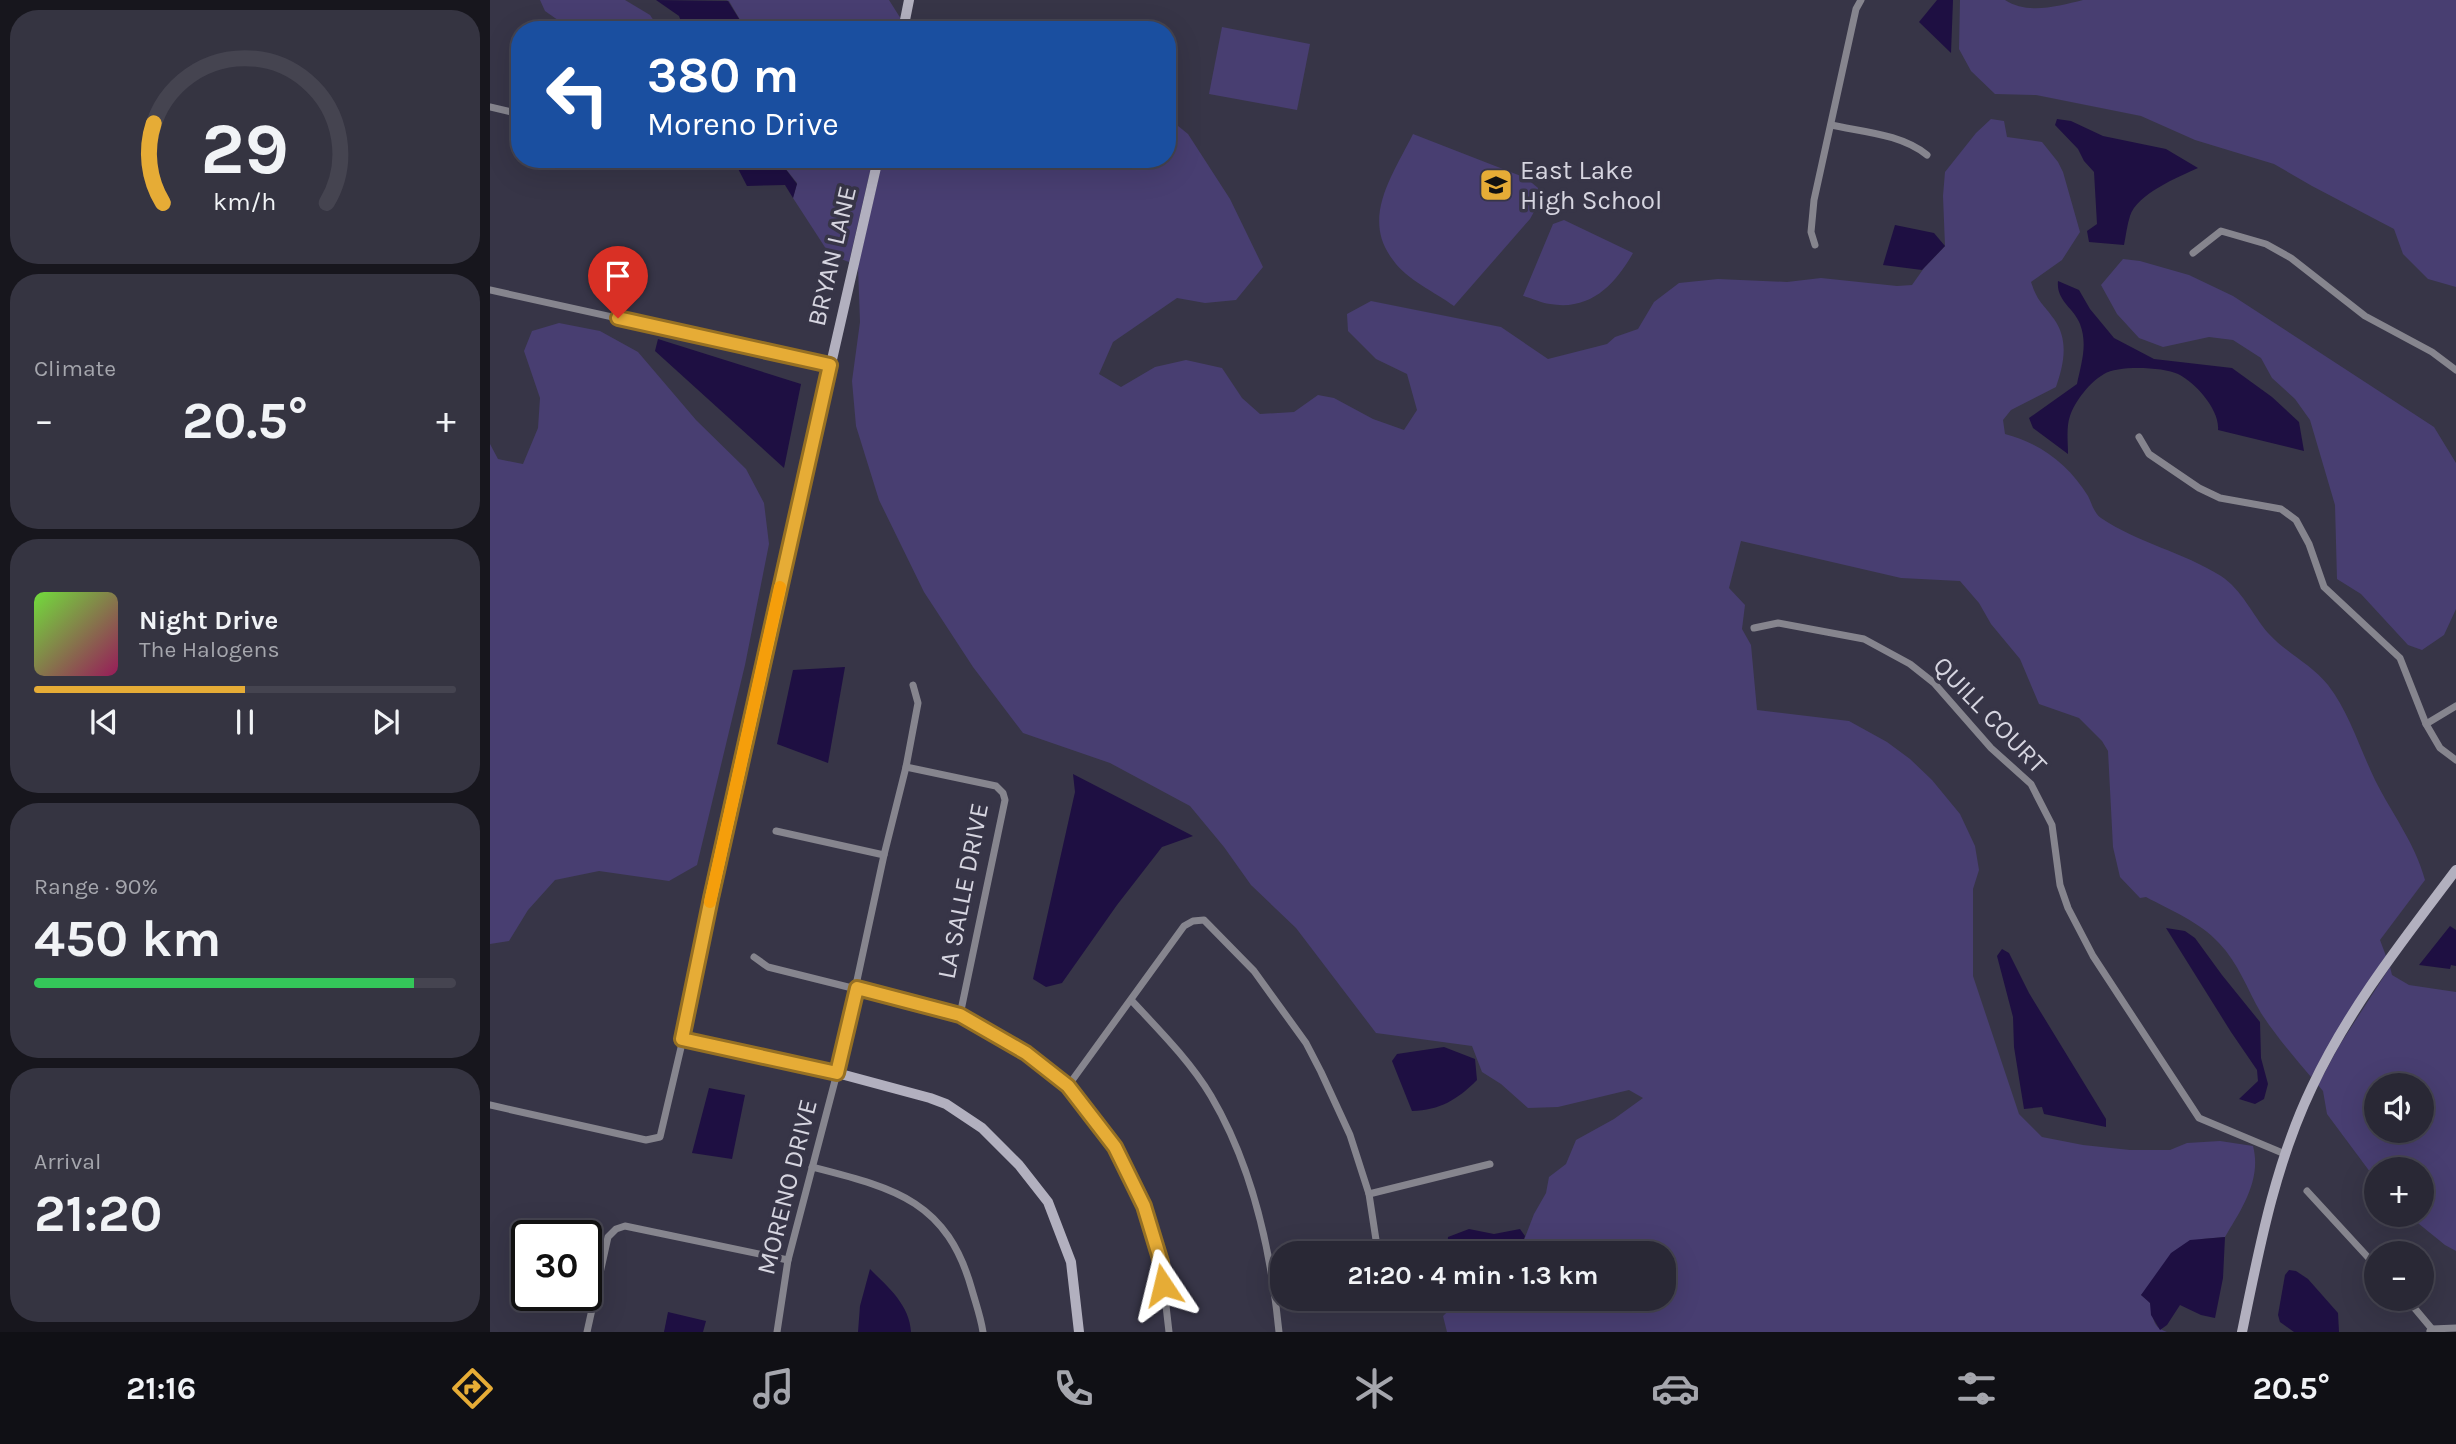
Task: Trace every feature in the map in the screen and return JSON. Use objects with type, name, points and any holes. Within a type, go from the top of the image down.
[{"type":"street","points":[[905,21],[909,0]]},
{"type":"street","points":[[1815,246],[1811,232],[1814,200],[1856,9],[1861,0]]},
{"type":"street","points":[[490,107],[511,112]]},
{"type":"street","points":[[1831,125],[1901,140],[1916,146],[1927,155]]},
{"type":"street","name":"BRYAN LANE","points":[[490,1105],[646,1140],[660,1137],[711,898],[876,168]]},
{"type":"street","points":[[2193,253],[2221,231],[2266,244],[2291,258],[2365,316],[2432,352],[2456,370]]},
{"type":"street","points":[[490,290],[830,365]]},
{"type":"street","points":[[2139,437],[2149,454],[2199,488],[2220,498],[2281,509],[2297,520],[2309,544],[2324,587],[2400,658],[2426,724],[2441,748],[2456,760]]},
{"type":"street","name":"QUILL COURT","points":[[1754,628],[1778,624],[1864,639],[1910,664],[1934,683],[1992,748],[2031,784],[2052,825],[2060,885],[2068,908],[2093,956],[2199,1118],[2285,1154]]},
{"type":"street","points":[[906,767],[918,703],[913,685]]},
{"type":"street","points":[[2426,724],[2456,706]]},
{"type":"street","name":"MORENO DRIVE","points":[[777,1332],[788,1260],[837,1073],[884,855],[906,767]]},
{"type":"street","name":"LA SALLE DRIVE","points":[[906,767],[996,786],[1003,793],[1005,800],[960,1015]]},
{"type":"street","points":[[776,831],[884,855]]},
{"type":"street","points":[[2242,1332],[2256,1262],[2285,1154],[2311,1088],[2335,1043],[2394,952],[2456,870]]},
{"type":"street","points":[[1068,1086],[1184,926],[1193,921],[1204,920],[1254,971],[1306,1043],[1350,1135],[1369,1194],[1376,1241]]},
{"type":"street","points":[[754,957],[768,967],[960,1015],[1026,1053],[1068,1086],[1115,1147],[1144,1206],[1161,1262],[1168,1332]]},
{"type":"street","points":[[1132,1000],[1170,1042],[1210,1094],[1236,1146],[1256,1200],[1270,1270]]},
{"type":"street","points":[[682,1039],[837,1073],[946,1104],[982,1128],[1019,1165],[1048,1202],[1071,1262],[1079,1332]]},
{"type":"street","points":[[1369,1194],[1490,1164]]},
{"type":"street","points":[[812,1167],[899,1193],[935,1219],[965,1262],[983,1332]]},
{"type":"street","points":[[2307,1191],[2364,1253]]},
{"type":"street","points":[[587,1332],[608,1237],[616,1229],[625,1226],[788,1260]]},
{"type":"street","points":[[1277,1311],[1279,1332]]},
{"type":"street","points":[[2416,1311],[2431,1331],[2456,1328]]},
{"type":"shaded area","points":[[540,0],[625,0],[650,15],[654,21],[559,21],[545,11]]},
{"type":"shaded area","points":[[656,0],[728,1],[740,21],[681,21],[679,16]]},
{"type":"shaded area","points":[[726,0],[889,0],[901,19],[741,21]]},
{"type":"shaded area","points":[[1937,0],[1953,0],[1951,53],[1919,22]]},
{"type":"shaded area","points":[[1960,0],[2005,0],[2014,5],[2033,8],[2053,7],[2083,0],[2456,0],[2456,287],[2428,279],[2403,254],[2394,229],[2274,164],[2195,140],[2141,116],[2036,95],[1995,94],[1971,71],[1959,49]]},
{"type":"shaded area","points":[[1222,27],[1310,44],[1297,110],[1209,94]]},
{"type":"shaded area","points":[[1991,119],[2004,121],[2007,137],[2042,142],[2058,162],[2080,232],[2062,260],[2031,282],[2038,299],[2054,319],[2062,335],[2063,361],[2056,387],[2011,410],[2003,420],[2005,434],[2042,449],[2063,465],[2088,496],[2101,518],[2221,576],[2241,595],[2268,633],[2328,685],[2342,707],[2375,780],[2403,829],[2425,880],[2380,940],[2386,956],[2311,1077],[2267,1022],[2237,968],[2219,943],[2184,917],[2146,897],[2140,898],[2120,877],[2113,847],[2108,751],[2079,718],[2039,704],[2020,659],[1960,581],[1901,578],[1741,541],[1729,588],[1745,605],[1742,629],[1751,645],[1757,710],[1849,721],[1887,742],[1910,759],[1932,780],[1960,814],[1975,846],[1979,870],[1973,889],[1973,976],[2019,1114],[2042,1137],[2083,1145],[2130,1150],[2170,1150],[2187,1143],[2220,1141],[2253,1146],[2255,1171],[2248,1194],[2225,1237],[2202,1239],[2141,1295],[2150,1303],[2157,1327],[2167,1332],[1447,1332],[1443,1316],[1448,1311],[1676,1311],[1676,1241],[1524,1241],[1546,1193],[1549,1177],[1566,1164],[1576,1140],[1614,1119],[1643,1098],[1629,1090],[1558,1107],[1528,1108],[1501,1084],[1482,1072],[1472,1046],[1376,1033],[1296,928],[1251,885],[1190,806],[1110,763],[1023,733],[973,667],[924,592],[879,500],[856,426],[852,381],[860,322],[858,266],[881,168],[1176,168],[1176,124],[1188,134],[1230,199],[1263,267],[1236,300],[1205,303],[1177,298],[1113,342],[1099,374],[1121,387],[1155,367],[1186,360],[1222,368],[1242,398],[1260,414],[1294,412],[1318,395],[1334,398],[1373,419],[1404,430],[1417,410],[1407,374],[1376,359],[1348,331],[1347,314],[1371,301],[1501,327],[1548,359],[1607,344],[1615,337],[1638,329],[1654,302],[1679,283],[1718,279],[1787,282],[1821,278],[1897,286],[1912,285],[1945,246],[1945,172],[1976,133]]},
{"type":"shaded area","points":[[2057,119],[2071,121],[2103,136],[2166,149],[2198,168],[2159,187],[2141,200],[2130,216],[2124,245],[2089,242],[2087,231],[2097,224],[2094,172],[2078,149],[2055,125]]},
{"type":"shaded area","points":[[1413,134],[1526,178],[1538,188],[1540,201],[1530,219],[1454,306],[1413,280],[1399,267],[1384,244],[1380,228],[1384,196]]},
{"type":"shaded area","points":[[738,168],[785,168],[797,184],[793,198],[785,185],[747,186]]},
{"type":"shaded area","points":[[785,168],[871,168],[849,262],[830,255],[793,198],[797,183]]},
{"type":"shaded area","points":[[1564,220],[1633,253],[1609,285],[1589,299],[1564,305],[1523,296],[1553,224]]},
{"type":"shaded area","points":[[1895,225],[1934,233],[1945,246],[1922,270],[1883,265]]},
{"type":"shaded area","points":[[2123,259],[2189,275],[2233,296],[2434,427],[2456,463],[2456,609],[2444,635],[2422,650],[2408,645],[2361,594],[2337,579],[2335,505],[2310,420],[2295,399],[2272,378],[2261,358],[2233,340],[2209,337],[2163,347],[2139,338],[2117,314],[2101,285]]},
{"type":"shaded area","points":[[2058,281],[2079,290],[2090,309],[2114,338],[2154,359],[2232,368],[2272,397],[2299,422],[2304,451],[2218,430],[2218,422],[2211,406],[2192,384],[2178,374],[2141,368],[2111,371],[2099,377],[2084,392],[2075,404],[2069,420],[2068,454],[2033,428],[2029,418],[2077,384],[2084,347],[2082,332],[2077,318],[2060,294]]},
{"type":"shaded area","points":[[559,323],[600,331],[638,352],[696,420],[746,469],[764,503],[769,544],[745,665],[697,865],[669,881],[599,871],[555,880],[528,910],[509,941],[490,944],[490,444],[498,459],[523,464],[538,428],[540,398],[524,351],[532,331]]},
{"type":"shaded area","points":[[658,339],[801,384],[784,468],[655,351]]},
{"type":"shaded area","points":[[845,667],[828,763],[777,744],[793,670]]},
{"type":"shaded area","points":[[1073,774],[1193,836],[1162,847],[1062,983],[1046,987],[1033,979],[1075,792]]},
{"type":"shaded area","points":[[2450,926],[2456,930],[2456,966],[2451,965],[2450,969],[2419,965]]},
{"type":"shaded area","points":[[2166,928],[2185,931],[2195,938],[2260,1022],[2261,1058],[2268,1084],[2264,1099],[2255,1104],[2239,1099],[2258,1081],[2257,1070]]},
{"type":"shaded area","points":[[2002,949],[2009,953],[2029,993],[2106,1119],[2106,1127],[2044,1114],[2042,1107],[2024,1109],[2014,1047],[2013,1017],[1997,956]]},
{"type":"shaded area","points":[[2390,967],[2392,975],[2409,985],[2456,992],[2456,1251],[2423,1227],[2434,1227],[2434,1157],[2364,1157],[2364,1164],[2327,1114],[2323,1091],[2318,1085],[2339,1046]]},
{"type":"shaded area","points":[[1444,1047],[1475,1059],[1477,1080],[1448,1103],[1431,1109],[1412,1111],[1392,1061],[1397,1054]]},
{"type":"shaded area","points":[[709,1088],[745,1095],[732,1159],[692,1153]]},
{"type":"shaded area","points":[[1469,1229],[1494,1234],[1520,1229],[1525,1236],[1523,1241],[1448,1241],[1448,1237]]},
{"type":"shaded area","points":[[2225,1237],[2223,1278],[2215,1318],[2180,1305],[2167,1325],[2160,1330],[2151,1315],[2150,1303],[2141,1295],[2171,1253],[2190,1240]]},
{"type":"shaded area","points":[[870,1269],[902,1305],[910,1322],[911,1332],[858,1332],[860,1306]]},
{"type":"shaded area","points":[[2289,1270],[2308,1279],[2338,1313],[2339,1332],[2294,1332],[2280,1322],[2278,1315],[2285,1275]]},
{"type":"shaded area","points":[[668,1312],[706,1321],[703,1332],[664,1332]]},
{"type":"slow traffic","points":[[710,902],[780,587]]},
{"type":"place","name":"East Lake High School","points":[[1496,185]]},
{"type":"route","points":[[618,318],[830,365],[682,1039],[837,1073],[857,988],[960,1015],[1026,1053],[1068,1086],[1115,1147],[1144,1206],[1161,1262],[1163,1285]]}]
